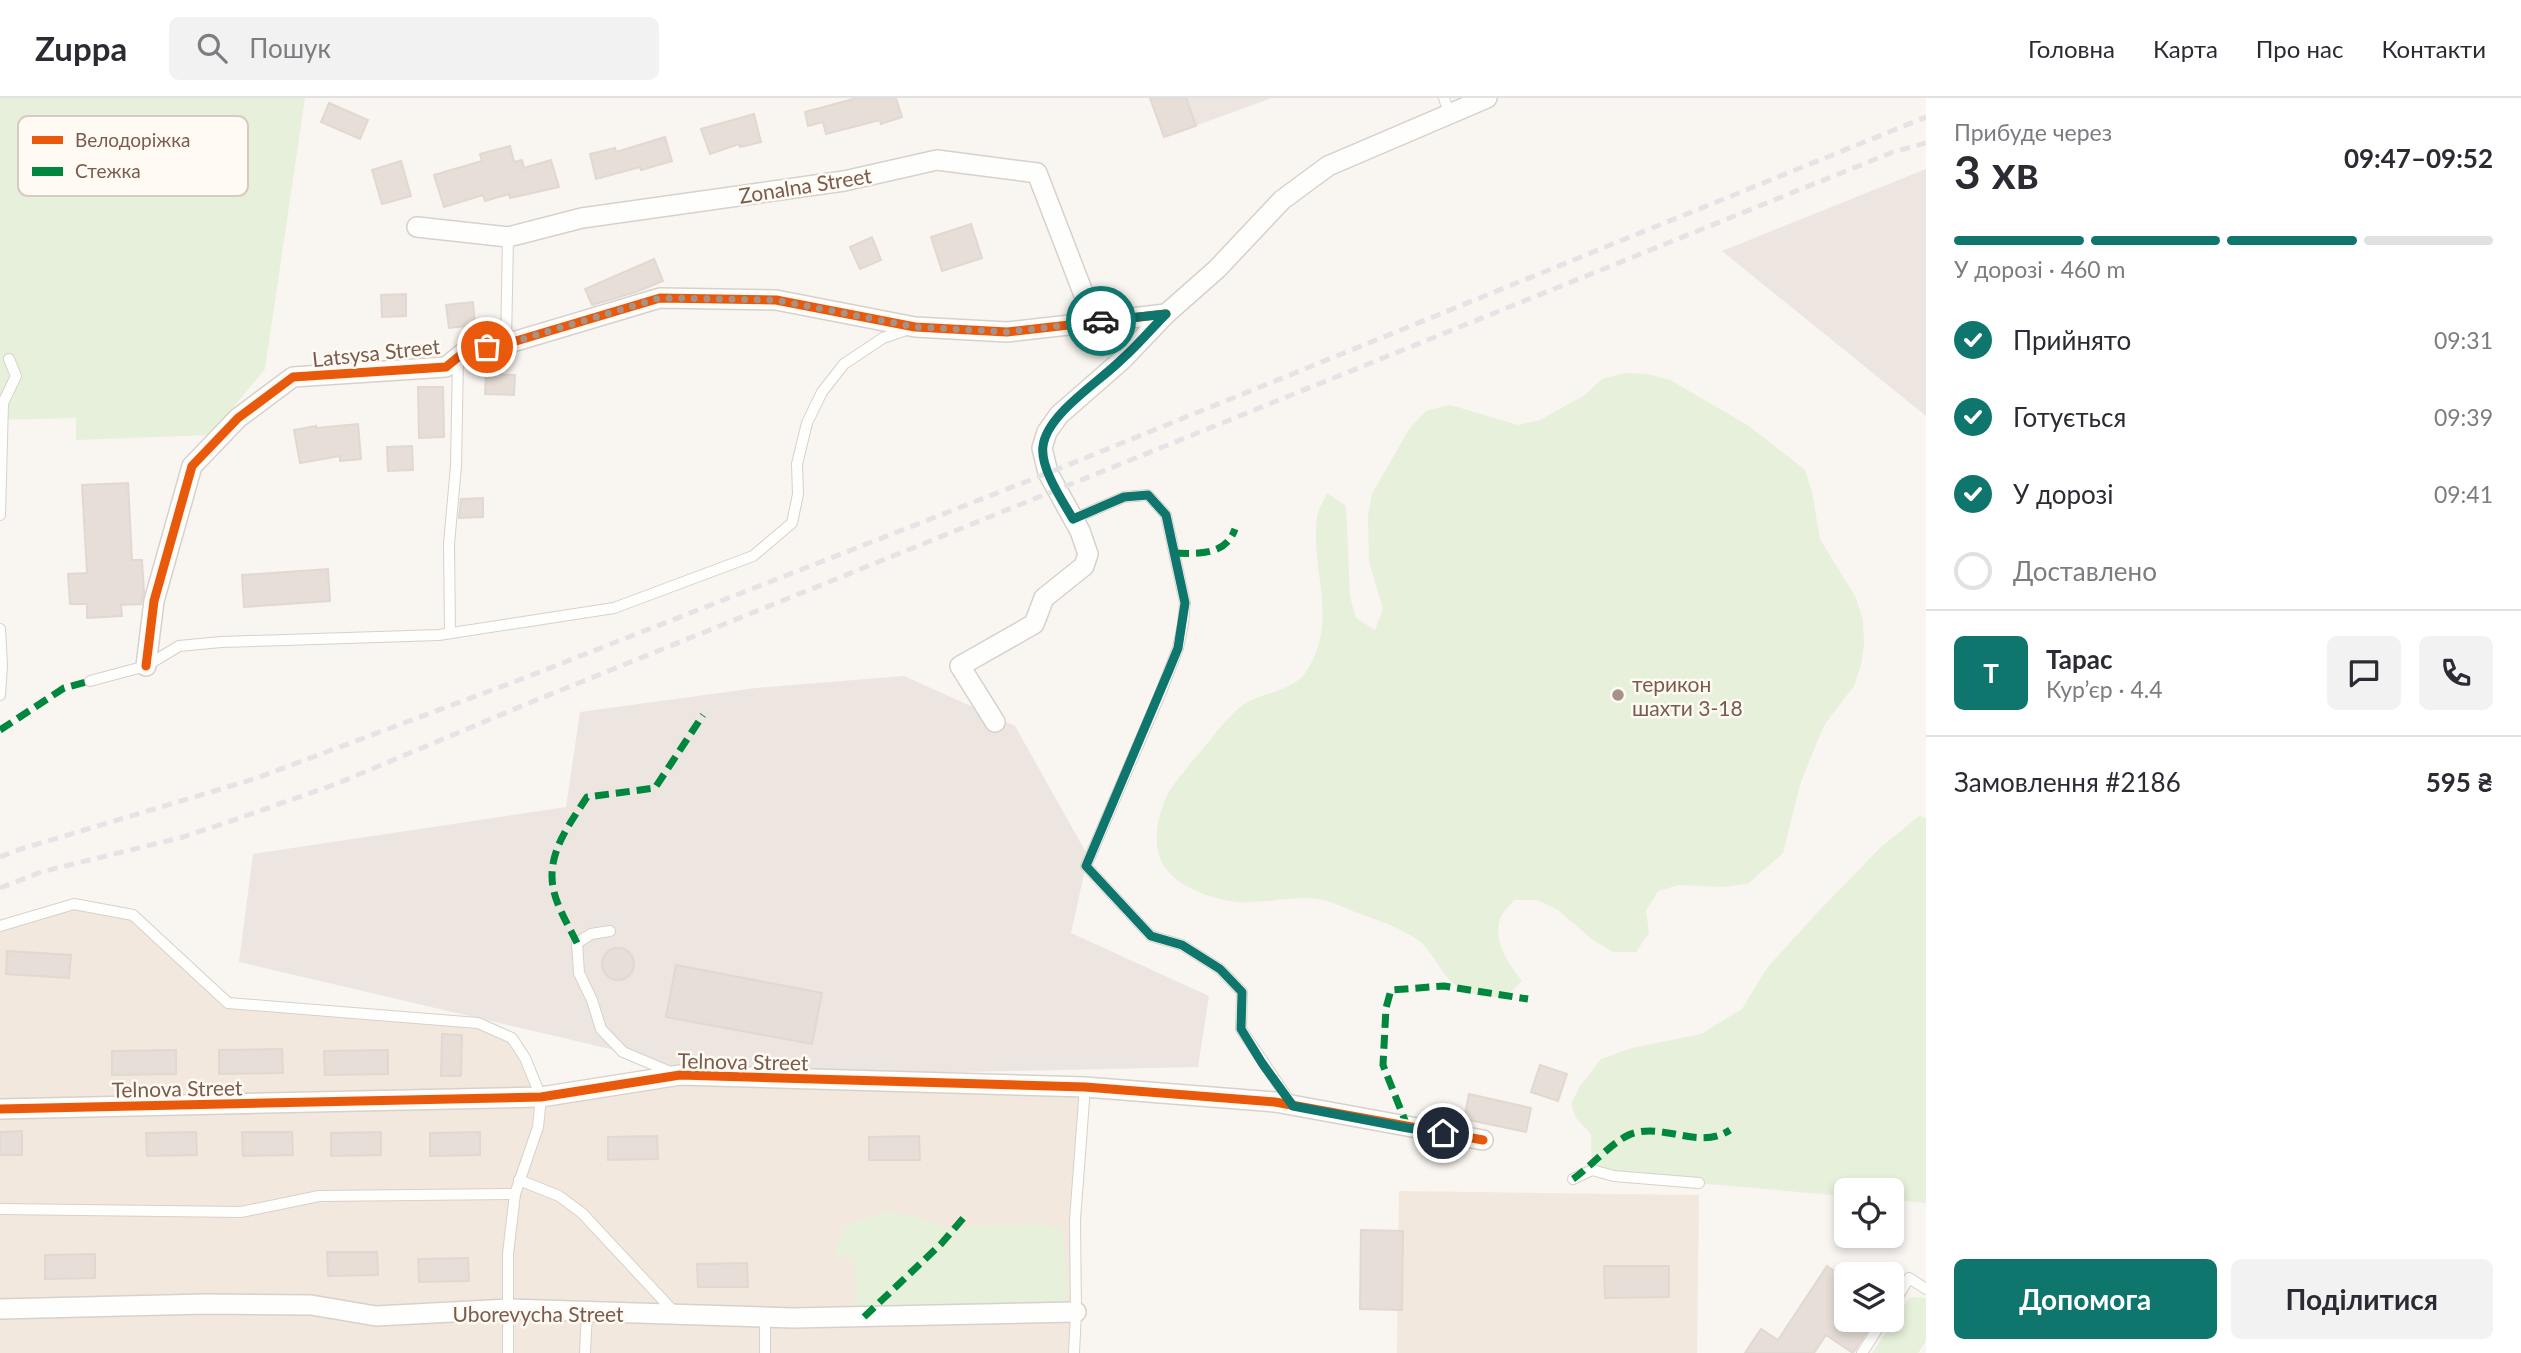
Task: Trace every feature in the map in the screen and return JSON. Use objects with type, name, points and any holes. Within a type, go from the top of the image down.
[{"type":"street","points":[[995,722],[960,666],[1034,624],[1044,598],[1084,566],[1088,554],[1048,473],[1042,448],[1046,432],[1059,415],[1123,359],[1166,314],[1217,269],[1282,200],[1328,166],[1446,105],[1487,98]]},
{"type":"street","name":"Zonalna Street","points":[[417,227],[508,237],[582,218],[844,181],[937,160],[1037,173],[1094,321]]},
{"type":"street","name":"Latsysa Street","points":[[146,666],[154,601],[192,466],[237,418],[293,377],[446,367],[468,349],[506,344],[660,298],[776,300],[915,327],[1007,332],[1166,314]]},
{"type":"street","name":"Telnova Street","points":[[0,1109],[541,1097],[680,1075],[980,1082],[1085,1087],[1275,1102],[1483,1140]]},
{"type":"street","name":"Uborevycha Street","points":[[0,1309],[206,1304],[311,1305],[376,1316],[509,1309],[765,1317],[1076,1312]]},
{"type":"lane","points":[[506,344],[508,237]]},
{"type":"lane","points":[[90,681],[146,666],[179,646],[450,633],[614,608],[753,556],[792,523],[798,494],[797,464],[807,423],[822,392],[844,364],[883,338],[915,327]]},
{"type":"lane","points":[[450,633],[449,544],[456,466],[458,358]]},
{"type":"lane","points":[[0,515],[3,403],[16,376],[9,359]]},
{"type":"lane","points":[[1073,519],[1124,497],[1148,495],[1166,515],[1185,603],[1178,648],[1086,866],[1151,936],[1182,945],[1220,969],[1242,992],[1241,1029],[1293,1106]]},
{"type":"lane","points":[[0,629],[0,695]]},
{"type":"lane","points":[[0,926],[74,904],[133,915],[228,1003],[478,1023],[512,1038],[526,1059],[541,1097],[538,1127],[514,1194],[508,1254],[508,1353]]},
{"type":"lane","points":[[610,932],[591,934],[577,943],[579,973],[592,1000],[601,1029],[623,1052],[680,1075]]},
{"type":"lane","points":[[1074,1353],[1075,1220],[1085,1087]]},
{"type":"lane","points":[[1573,1179],[1592,1170],[1614,1176],[1699,1184]]},
{"type":"lane","points":[[519,1180],[559,1196],[582,1213],[676,1315]]},
{"type":"lane","points":[[0,1209],[241,1212],[318,1196],[514,1194]]},
{"type":"lane","points":[[1904,1286],[1909,1278],[1926,1289]]},
{"type":"lane","points":[[585,1353],[587,1312]]},
{"type":"lane","points":[[765,1317],[765,1353]]},
{"type":"lane","points":[[1862,1353],[1875,1332]]},
{"type":"shaded area","points":[[1150,98],[1272,98],[1164,137]]},
{"type":"shaded area","points":[[1926,169],[1926,416],[1722,251]]},
{"type":"shaded area","points":[[904,676],[1015,726],[1088,856],[1071,933],[1209,996],[1198,1067],[729,1077],[642,1061],[623,1052],[239,962],[253,854],[566,807],[580,712],[756,688]]},
{"type":"shaded area","points":[[74,904],[133,915],[228,1003],[478,1023],[512,1038],[541,1097],[680,1075],[1085,1087],[1074,1353],[0,1353],[0,926]]},
{"type":"shaded area","points":[[1399,1191],[1699,1195],[1697,1353],[1397,1353]]},
{"type":"green space","points":[[0,98],[305,98],[265,369],[210,435],[76,440],[76,418],[0,420]]},
{"type":"green space","points":[[1625,373],[1648,374],[1670,380],[1749,426],[1805,470],[1812,492],[1820,539],[1856,598],[1863,620],[1861,665],[1854,686],[1825,724],[1816,744],[1800,785],[1783,853],[1749,883],[1725,887],[1679,885],[1658,891],[1646,911],[1649,933],[1636,952],[1613,952],[1593,940],[1558,910],[1537,900],[1514,900],[1501,916],[1498,928],[1500,944],[1507,960],[1522,981],[1506,997],[1476,995],[1460,988],[1415,938],[1338,905],[1305,898],[1229,901],[1203,894],[1172,875],[1159,854],[1157,829],[1165,800],[1173,786],[1232,714],[1249,701],[1285,688],[1300,679],[1316,653],[1323,614],[1317,557],[1317,517],[1327,493],[1346,506],[1350,597],[1356,618],[1375,630],[1383,609],[1369,562],[1368,516],[1372,494],[1409,429],[1426,411],[1450,405],[1518,425],[1540,420],[1585,395],[1602,379]]},
{"type":"green space","points":[[1919,816],[1926,818],[1926,1203],[1904,1201],[1904,1178],[1834,1178],[1834,1195],[1614,1176],[1592,1170],[1591,1134],[1576,1118],[1571,1104],[1580,1086],[1601,1059],[1632,1048],[1701,1034],[1742,1009],[1767,968],[1880,848]]},
{"type":"green space","points":[[888,1211],[927,1220],[953,1230],[969,1226],[1040,1224],[1063,1230],[1068,1313],[856,1306],[854,1258],[834,1256],[845,1226]]},
{"type":"green space","points":[[1912,1297],[1926,1298],[1926,1341],[1918,1353],[1872,1353],[1886,1332],[1904,1332],[1904,1306]]},
{"type":"building","points":[[857,98],[896,98],[902,117],[881,124],[880,120],[826,134],[823,122],[808,126],[805,112]]},
{"type":"building","points":[[1150,98],[1186,98],[1196,126],[1164,137]]},
{"type":"building","points":[[329,103],[368,120],[360,139],[321,122]]},
{"type":"building","points":[[754,114],[761,142],[740,147],[739,144],[710,154],[701,129]]},
{"type":"building","points":[[665,137],[672,161],[596,179],[590,154],[615,148],[616,152]]},
{"type":"building","points":[[510,146],[514,162],[522,160],[524,168],[551,160],[559,187],[510,198],[509,194],[485,201],[483,195],[444,207],[434,175],[482,161],[480,154]]},
{"type":"building","points":[[401,161],[411,196],[382,204],[372,170]]},
{"type":"building","points":[[971,224],[982,258],[942,271],[931,237]]},
{"type":"building","points":[[872,237],[881,260],[860,269],[850,247]]},
{"type":"building","points":[[654,259],[663,281],[592,305],[585,289]]},
{"type":"building","points":[[406,294],[406,316],[382,317],[381,295]]},
{"type":"building","points":[[473,302],[475,325],[449,328],[446,305]]},
{"type":"building","points":[[486,374],[515,375],[514,395],[485,394]]},
{"type":"building","points":[[418,387],[443,387],[444,437],[419,438]]},
{"type":"building","points":[[358,424],[361,459],[340,461],[340,456],[300,463],[294,430]]},
{"type":"building","points":[[412,446],[413,470],[388,471],[387,447]]},
{"type":"building","points":[[128,483],[132,560],[142,560],[144,592],[141,604],[121,605],[122,616],[87,618],[87,604],[70,604],[68,574],[87,573],[82,485]]},
{"type":"building","points":[[483,498],[483,517],[459,518],[461,499]]},
{"type":"building","points":[[328,569],[330,601],[244,607],[242,575]]},
{"type":"building","points":[[618,948],[629,953],[634,964],[629,975],[618,980],[607,975],[602,964],[607,953]]},
{"type":"building","points":[[7,951],[71,955],[69,978],[6,974]]},
{"type":"building","points":[[676,965],[822,993],[812,1044],[666,1017]]},
{"type":"building","points":[[442,1034],[462,1035],[461,1076],[441,1076]]},
{"type":"building","points":[[282,1049],[283,1073],[219,1074],[219,1050]]},
{"type":"building","points":[[176,1050],[176,1074],[112,1075],[112,1051]]},
{"type":"building","points":[[388,1050],[388,1074],[325,1075],[324,1051]]},
{"type":"building","points":[[1540,1065],[1567,1074],[1558,1101],[1531,1092]]},
{"type":"building","points":[[1469,1094],[1531,1108],[1526,1132],[1464,1119]]},
{"type":"building","points":[[22,1131],[22,1155],[0,1155],[0,1132]]},
{"type":"building","points":[[196,1132],[197,1155],[147,1156],[146,1133]]},
{"type":"building","points":[[242,1132],[292,1132],[293,1155],[243,1156]]},
{"type":"building","points":[[381,1132],[381,1155],[331,1156],[331,1133]]},
{"type":"building","points":[[480,1132],[480,1155],[430,1156],[430,1133]]},
{"type":"building","points":[[657,1136],[658,1159],[608,1160],[608,1137]]},
{"type":"building","points":[[919,1136],[920,1160],[869,1160],[869,1137]]},
{"type":"building","points":[[1361,1230],[1403,1231],[1402,1310],[1360,1309]]},
{"type":"building","points":[[327,1252],[377,1252],[378,1275],[328,1276]]},
{"type":"building","points":[[95,1254],[95,1278],[45,1279],[45,1255]]},
{"type":"building","points":[[468,1258],[469,1281],[419,1282],[418,1259]]},
{"type":"building","points":[[747,1263],[748,1287],[698,1287],[697,1264]]},
{"type":"building","points":[[1604,1266],[1669,1266],[1669,1297],[1605,1298]]},
{"type":"building","points":[[1827,1266],[1834,1271],[1834,1332],[1866,1332],[1853,1353],[1826,1335],[1814,1353],[1745,1353],[1761,1329],[1778,1340]]},
{"type":"railway","points":[[0,857],[254,779],[519,680],[1048,473],[1926,117]]},
{"type":"railway","points":[[0,888],[41,872],[183,837],[336,784],[529,703],[1893,152],[1926,143]]},
{"type":"marked path","points":[[1175,553],[1203,553],[1219,548],[1231,538],[1235,529]]},
{"type":"marked path","points":[[0,730],[64,688],[90,681]]},
{"type":"marked path","points":[[577,943],[560,909],[553,887],[553,863],[567,829],[587,797],[655,788],[703,715]]},
{"type":"marked path","points":[[1408,1128],[1383,1065],[1386,1008],[1391,990],[1444,986],[1528,999]]},
{"type":"marked path","points":[[1573,1179],[1611,1146],[1634,1133],[1647,1131],[1707,1138],[1730,1130]]},
{"type":"marked path","points":[[864,1317],[941,1244],[966,1215]]},
{"type":"cycle path","points":[[146,666],[154,601],[192,466],[238,418],[293,377],[446,367],[468,349],[506,344],[660,298],[776,300],[915,327],[1007,332],[1166,314]]},
{"type":"cycle path","points":[[0,1109],[541,1097],[680,1075],[1085,1087],[1275,1102],[1483,1140]]},
{"type":"way so far","points":[[487,347],[506,344],[660,298],[776,300],[915,327],[1007,332],[1101,321]]},
{"type":"place","name":"терикон шахти 3-18","points":[[1618,695]]},
{"type":"route","points":[[1101,321],[1166,314],[1123,359],[1059,415],[1046,432],[1042,448],[1048,473],[1073,519],[1124,497],[1148,495],[1166,515],[1185,603],[1178,648],[1086,866],[1151,936],[1182,945],[1220,969],[1242,992],[1241,1029],[1293,1106],[1443,1133]]}]
